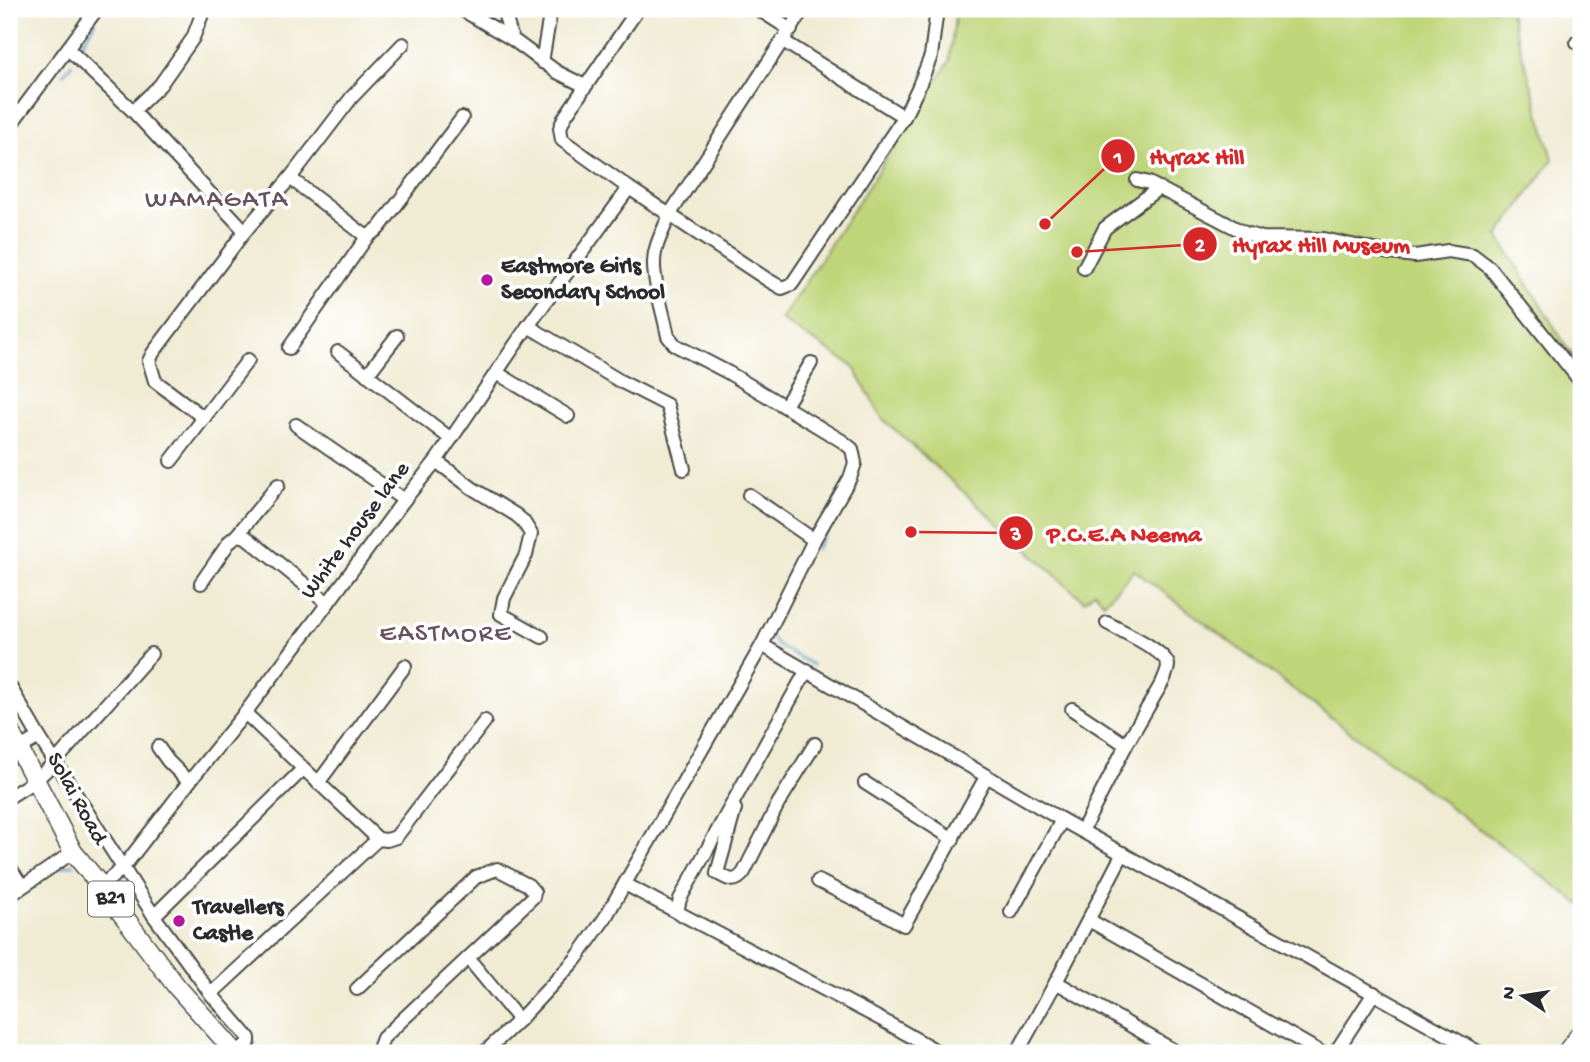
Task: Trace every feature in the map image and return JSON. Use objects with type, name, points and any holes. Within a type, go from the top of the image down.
[{"type":"highway","name":"Solai Road","points":[[9,730],[73,852],[177,987],[237,1053]]},
{"type":"highway","points":[[1566,1053],[1581,1033]]},
{"type":"street","points":[[9,127],[97,9]]},
{"type":"street","points":[[133,111],[160,85],[193,38],[204,9]]},
{"type":"street","points":[[461,9],[512,39],[557,72],[585,86]]},
{"type":"street","points":[[503,9],[512,39]]},
{"type":"street","points":[[542,62],[551,9]]},
{"type":"street","points":[[638,9],[564,118],[560,128],[562,140],[629,188],[782,288],[793,284],[904,117],[930,56],[936,9]]},
{"type":"street","points":[[758,9],[791,30]]},
{"type":"street","points":[[484,1053],[576,959],[605,918],[762,645],[814,540],[850,478],[855,463],[852,449],[842,440],[675,345],[668,336],[654,271],[657,247],[670,215],[803,9]]},
{"type":"street","points":[[783,41],[904,117]]},
{"type":"street","points":[[204,418],[155,382],[149,361],[153,353],[245,231],[352,97],[403,44]]},
{"type":"street","points":[[68,50],[133,111],[245,231]]},
{"type":"street","points":[[289,348],[367,237],[379,229],[462,118]]},
{"type":"street","points":[[290,178],[367,237]]},
{"type":"street","points":[[1137,180],[1149,183],[1245,233],[1262,238],[1324,239],[1415,256],[1448,251],[1473,255],[1490,268],[1581,382]]},
{"type":"street","name":"White house lane","points":[[101,886],[122,869],[245,713],[436,461],[528,326],[629,188]]},
{"type":"street","points":[[1084,268],[1105,228],[1159,188]]},
{"type":"street","points":[[528,326],[620,381],[667,405],[684,469]]},
{"type":"street","points":[[367,374],[397,335]]},
{"type":"street","points":[[338,352],[451,439]]},
{"type":"street","points":[[172,461],[248,360]]},
{"type":"street","points":[[785,407],[811,363]]},
{"type":"street","points":[[497,373],[568,416]]},
{"type":"street","points":[[296,425],[404,500]]},
{"type":"street","points":[[436,461],[472,488],[516,515],[531,534],[526,555],[505,598],[501,614],[542,637]]},
{"type":"street","points":[[201,583],[230,541],[278,485]]},
{"type":"street","points":[[749,495],[814,540]]},
{"type":"street","points":[[237,535],[246,537],[328,603]]},
{"type":"street","points":[[1082,831],[1126,744],[1163,681],[1168,665],[1158,652],[1107,622]]},
{"type":"street","points":[[762,645],[986,777],[1480,1053]]},
{"type":"street","points":[[9,797],[36,780],[55,762],[151,654]]},
{"type":"street","points":[[318,783],[405,666]]},
{"type":"street","points":[[677,912],[680,899],[807,670]]},
{"type":"street","points":[[9,685],[122,869],[211,994],[249,1038],[249,1042],[237,1053]]},
{"type":"street","points":[[1072,709],[1126,744]]},
{"type":"street","points":[[245,713],[377,839],[387,840],[396,837],[485,721]]},
{"type":"street","points":[[20,748],[39,737]]},
{"type":"street","points":[[742,786],[717,873],[735,880],[744,872],[778,804],[815,744]]},
{"type":"street","points":[[158,747],[189,782]]},
{"type":"street","points":[[154,916],[303,769]]},
{"type":"street","points":[[818,881],[904,925],[986,777]]},
{"type":"street","points":[[865,783],[953,839]]},
{"type":"street","points":[[1011,912],[1062,820]]},
{"type":"street","points":[[211,994],[377,839]]},
{"type":"street","points":[[9,896],[73,852]]},
{"type":"street","points":[[1017,1053],[1123,853]]},
{"type":"street","points":[[9,866],[22,886]]},
{"type":"street","points":[[357,989],[476,877],[497,869],[528,885],[534,892],[533,897],[383,1038],[380,1053]]},
{"type":"street","points":[[625,884],[940,1053]]},
{"type":"street","points":[[1089,920],[1322,1053]]},
{"type":"street","points":[[468,958],[519,1020]]},
{"type":"street","points":[[1056,982],[1178,1053]]},
{"type":"street","points":[[1335,1053],[1374,993]]},
{"type":"green space","points":[[956,9],[1509,9],[1553,159],[1498,236],[1568,349],[1581,365],[1581,905],[1134,570],[1104,603],[1095,591],[1084,601],[882,418],[853,366],[781,320],[949,62]]},
{"type":"waterway","points":[[81,46],[95,22]]},
{"type":"waterway","points":[[63,74],[72,64]]},
{"type":"waterway","points":[[816,549],[837,512]]},
{"type":"waterway","points":[[770,636],[777,645],[813,665]]},
{"type":"waterway","points":[[60,868],[74,865]]},
{"type":"waterway","points":[[26,892],[35,886]]},
{"type":"waterway","points":[[9,904],[21,896]]},
{"type":"place","name":"Hyrax Hill","points":[[1045,224]]},
{"type":"place","name":"Hyrax Hill Museum","points":[[1077,252]]},
{"type":"place","name":"Eastmore Girls Secondary School","points":[[487,280]]},
{"type":"place","name":"P.C.E.A Neema","points":[[911,532]]},
{"type":"place","name":"Travellers Castle","points":[[179,921]]},
{"type":"district","name":"WAMAGATA","points":[[217,201]]},
{"type":"district","name":"EASTMORE","points":[[446,635]]}]
